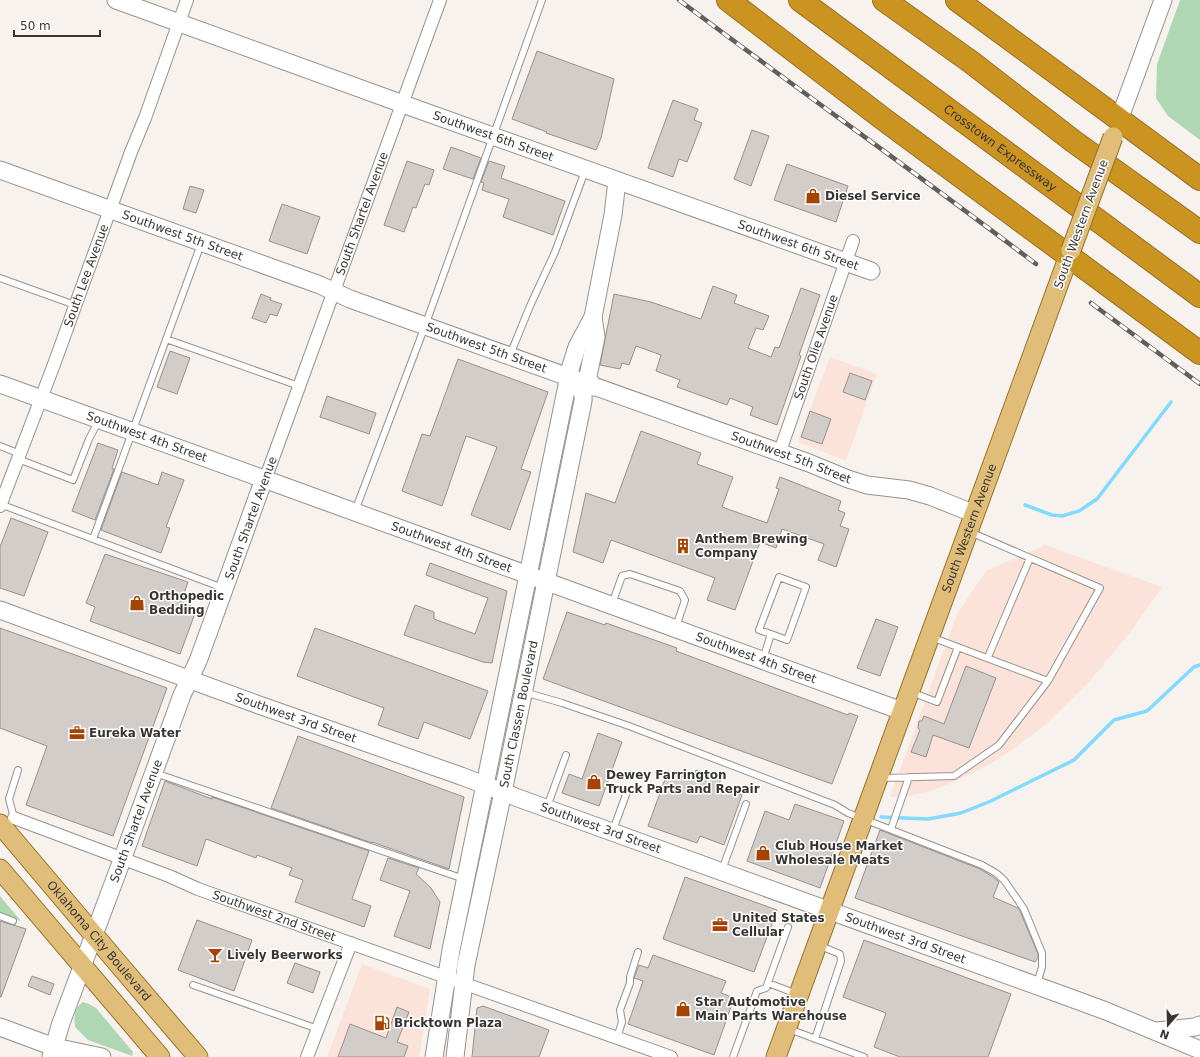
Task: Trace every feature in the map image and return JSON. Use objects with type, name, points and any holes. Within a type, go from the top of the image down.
[{"type":"highway","points":[[728,0],[882,118],[1070,253],[1200,353]]},
{"type":"highway","name":"Crosstown Expressway","points":[[800,0],[1200,296]]},
{"type":"highway","points":[[884,0],[971,62],[1073,141],[1200,232]]},
{"type":"highway","points":[[957,0],[1116,128],[1200,180]]},
{"type":"main road","name":"South Western Avenue","points":[[776,1057],[1116,128]]},
{"type":"main road","name":"Oklahoma City Boulevard","points":[[7,821],[94,935],[198,1057]]},
{"type":"main road","points":[[0,869],[160,1057]]},
{"type":"street","name":"Southwest 6th Street","points":[[116,0],[402,104],[871,271]]},
{"type":"street","name":"South Lee Avenue","points":[[0,505],[41,399],[187,0]]},
{"type":"street","name":"South Shartel Avenue","points":[[52,1052],[61,1023],[182,695],[198,661],[264,479],[269,469],[440,0]]},
{"type":"street","name":"South Western Avenue","points":[[1116,128],[1163,0]]},
{"type":"street","name":"Southwest 5th Street","points":[[0,170],[320,285],[350,299],[510,357],[779,454],[809,463],[848,479],[868,485],[909,490],[930,496],[972,523]]},
{"type":"street","name":"South Classen Boulevard","points":[[434,1057],[446,977],[465,880],[568,378],[575,353],[593,317],[613,215],[617,180]]},
{"type":"street","name":"South Olie Avenue","points":[[779,454],[853,241]]},
{"type":"street","name":"South Classen Boulevard","points":[[593,317],[596,336],[588,376],[593,387]]},
{"type":"street","name":"South Classen Boulevard","points":[[455,1057],[468,957],[583,401],[583,392],[568,378]]},
{"type":"street","name":"Southwest 4th Street","points":[[0,384],[902,711]]},
{"type":"street","name":"Southwest 3rd Street","points":[[0,610],[1106,1011],[1200,1050]]},
{"type":"street","name":"Southwest 2nd Street","points":[[7,821],[169,876],[198,889],[671,1057]]},
{"type":"street","points":[[307,1057],[351,943]]},
{"type":"street","points":[[1153,1031],[1194,1027],[1200,1025]]},
{"type":"street","points":[[0,1027],[52,1052],[74,1057]]},
{"type":"street","points":[[52,1052],[102,1057]]},
{"type":"lane","points":[[355,513],[425,326],[542,0]]},
{"type":"lane","points":[[510,357],[530,306],[555,252],[585,169]]},
{"type":"lane","points":[[93,539],[202,243]]},
{"type":"lane","points":[[0,278],[75,305]]},
{"type":"lane","points":[[166,339],[299,386]]},
{"type":"lane","points":[[0,446],[73,480],[89,439],[99,420]]},
{"type":"lane","points":[[0,505],[224,589]]},
{"type":"lane","points":[[878,778],[954,776],[999,745],[1048,681],[1100,588],[1030,558],[972,523]]},
{"type":"lane","points":[[988,657],[1030,558]]},
{"type":"lane","points":[[612,606],[622,576],[630,574],[680,591],[685,600],[676,629]]},
{"type":"lane","points":[[779,577],[806,587],[786,640],[771,634],[759,630],[779,577]]},
{"type":"lane","points":[[762,660],[771,634]]},
{"type":"lane","points":[[930,636],[1048,681]]},
{"type":"lane","points":[[910,692],[937,702],[958,646]]},
{"type":"lane","points":[[523,692],[562,703],[687,748],[835,805],[848,813],[979,863],[996,873],[1004,880],[1024,909],[1042,953],[1042,967],[1037,986]]},
{"type":"lane","points":[[546,808],[566,755]]},
{"type":"lane","points":[[7,821],[9,799],[18,770]]},
{"type":"lane","points":[[154,772],[465,880]]},
{"type":"lane","points":[[890,829],[909,777]]},
{"type":"lane","points":[[612,832],[627,792]]},
{"type":"lane","points":[[722,872],[746,804]]},
{"type":"lane","points":[[0,916],[13,920]]},
{"type":"lane","points":[[733,1057],[757,992],[766,988],[768,984],[788,927]]},
{"type":"lane","points":[[814,1039],[841,961],[840,954],[817,945]]},
{"type":"lane","points":[[617,1038],[622,1022],[620,1010],[630,983],[630,977],[638,952]]},
{"type":"lane","points":[[768,984],[799,995]]},
{"type":"lane","points":[[193,986],[318,1029]]},
{"type":"lane","points":[[787,1028],[864,1057]]},
{"type":"shaded area","points":[[830,357],[877,374],[846,461],[798,442]]},
{"type":"shaded area","points":[[1045,545],[1162,587],[1126,638],[1088,683],[1045,725],[1008,753],[979,770],[934,790],[901,797],[890,797],[957,614],[986,571]]},
{"type":"shaded area","name":"Bricktown Plaza","points":[[362,964],[430,989],[419,1057],[327,1057]]},
{"type":"green space","points":[[1180,0],[1200,0],[1200,140],[1168,116],[1156,98],[1157,64]]},
{"type":"green space","points":[[0,896],[21,921],[0,913]]},
{"type":"green space","points":[[83,1002],[96,1008],[133,1052],[132,1056],[88,1040],[75,1027],[75,1013],[80,1004]]},
{"type":"building","points":[[537,51],[614,79],[601,138],[596,150],[546,133],[547,132],[512,119]]},
{"type":"building","points":[[673,100],[698,109],[694,120],[702,123],[687,162],[679,159],[673,177],[648,168]]},
{"type":"building","points":[[752,130],[769,136],[751,186],[734,179]]},
{"type":"building","points":[[451,147],[481,158],[473,179],[443,169]]},
{"type":"building","points":[[407,161],[434,170],[429,185],[425,184],[416,208],[413,207],[404,232],[384,225]]},
{"type":"building","points":[[489,161],[505,166],[501,178],[565,201],[553,235],[503,217],[509,199],[482,190],[484,183],[481,182]]},
{"type":"building","points":[[787,164],[848,186],[836,222],[774,200]]},
{"type":"building","points":[[190,186],[204,190],[196,213],[183,209]]},
{"type":"building","points":[[282,204],[320,217],[307,254],[269,241]]},
{"type":"building","points":[[713,286],[737,295],[734,303],[769,316],[763,330],[756,328],[748,348],[771,357],[775,347],[779,348],[801,288],[820,295],[777,425],[750,415],[753,407],[730,398],[727,405],[677,387],[680,380],[656,371],[661,355],[636,346],[629,365],[622,363],[620,369],[600,365],[614,294],[651,302],[701,319]]},
{"type":"building","points":[[261,294],[271,298],[270,300],[282,304],[277,316],[270,314],[266,323],[252,318]]},
{"type":"building","points":[[170,351],[190,358],[177,394],[157,387]]},
{"type":"building","points":[[458,359],[548,392],[521,469],[531,472],[510,530],[471,515],[497,447],[466,436],[442,506],[402,491],[422,434],[430,436]]},
{"type":"building","points":[[850,373],[872,381],[865,400],[843,392]]},
{"type":"building","points":[[327,396],[376,413],[369,434],[320,417]]},
{"type":"building","points":[[810,411],[831,419],[822,444],[801,437]]},
{"type":"building","points":[[641,431],[701,453],[697,464],[733,477],[722,507],[767,523],[779,489],[776,488],[780,477],[841,501],[838,510],[845,513],[840,526],[849,529],[836,567],[818,560],[824,544],[782,529],[776,548],[760,542],[735,610],[707,600],[715,578],[611,540],[603,563],[573,552],[586,493],[615,503]]},
{"type":"building","points":[[98,443],[118,450],[112,468],[114,469],[95,520],[72,511]]},
{"type":"building","points":[[122,472],[158,485],[162,472],[184,480],[166,527],[170,528],[161,553],[101,530]]},
{"type":"building","points":[[11,518],[48,532],[24,596],[0,588],[0,547]]},
{"type":"building","name":"Orthopedic Bedding","points":[[105,554],[188,582],[181,602],[197,608],[180,654],[90,621],[95,607],[86,603]]},
{"type":"building","points":[[430,563],[507,591],[492,663],[483,662],[404,635],[415,605],[434,612],[434,619],[475,634],[488,598],[426,575]]},
{"type":"building","points":[[567,612],[605,625],[606,623],[677,648],[676,651],[848,715],[849,713],[858,716],[832,784],[543,679]]},
{"type":"building","points":[[876,619],[898,627],[880,676],[857,668]]},
{"type":"building","name":"Eureka Water","points":[[0,628],[167,688],[113,836],[26,805],[47,746],[0,728]]},
{"type":"building","points":[[315,628],[488,691],[470,739],[424,722],[418,739],[378,725],[384,708],[297,676]]},
{"type":"building","points":[[966,666],[996,678],[969,748],[933,735],[926,757],[911,752],[920,730],[918,728],[919,721],[922,721],[924,716],[944,724]]},
{"type":"building","points":[[598,733],[622,742],[599,806],[562,793],[569,774],[582,779]]},
{"type":"building","points":[[298,736],[464,797],[449,869],[271,808]]},
{"type":"building","points":[[696,770],[721,779],[718,787],[742,795],[724,845],[700,836],[697,843],[648,826],[668,771],[692,780]]},
{"type":"building","points":[[165,781],[212,799],[212,797],[369,851],[352,899],[371,906],[364,927],[295,902],[303,880],[289,875],[292,868],[257,855],[256,858],[206,839],[197,866],[142,846]]},
{"type":"building","points":[[795,804],[844,821],[820,888],[747,861],[765,811],[789,820]]},
{"type":"building","points":[[880,830],[980,869],[999,882],[993,897],[1018,908],[1020,911],[1038,954],[1038,958],[1035,962],[855,898]]},
{"type":"building","points":[[388,858],[419,868],[416,874],[431,888],[440,902],[430,949],[394,936],[410,891],[380,880]]},
{"type":"building","points":[[685,877],[777,910],[754,972],[663,939]]},
{"type":"building","name":"Lively Beerworks","points":[[197,920],[252,940],[234,991],[178,970]]},
{"type":"building","points":[[0,921],[26,929],[1,997],[0,997]]},
{"type":"building","points":[[864,940],[1011,994],[988,1057],[900,1057],[874,1047],[886,1013],[843,997]]},
{"type":"building","points":[[653,955],[726,981],[721,993],[734,998],[714,1055],[628,1024],[643,981],[634,978],[639,965],[648,968]]},
{"type":"building","points":[[295,963],[320,972],[313,993],[287,983]]},
{"type":"building","points":[[32,976],[54,984],[50,995],[28,986]]},
{"type":"building","points":[[483,1006],[549,1030],[539,1057],[472,1057],[477,1008]]},
{"type":"building","points":[[397,1007],[409,1012],[397,1042],[408,1046],[404,1057],[338,1057],[350,1024],[386,1038]]},
{"type":"waterway","points":[[1025,505],[1052,515],[1062,516],[1079,511],[1097,499],[1171,402]]},
{"type":"waterway","points":[[881,817],[928,819],[961,813],[991,801],[1074,760],[1114,720],[1147,711],[1194,667],[1200,665]]},
{"type":"railway","points":[[679,0],[1036,264]]},
{"type":"railway","points":[[1091,303],[1200,384]]},
{"type":"place","name":"Diesel Service","points":[[813,196]]},
{"type":"place","name":"Anthem Brewing Company","points":[[683,546]]},
{"type":"place","name":"Orthopedic Bedding","points":[[137,603]]},
{"type":"place","name":"Eureka Water","points":[[77,733]]},
{"type":"place","name":"Dewey Farrington Truck Parts and Repair","points":[[594,782]]},
{"type":"place","name":"Club House Market Wholesale Meats","points":[[763,853]]},
{"type":"place","name":"United States Cellular","points":[[720,925]]},
{"type":"place","name":"Lively Beerworks","points":[[215,955]]},
{"type":"place","name":"Star Automotive Main Parts Warehouse","points":[[683,1009]]},
{"type":"place","name":"Bricktown Plaza","points":[[382,1023]]}]
